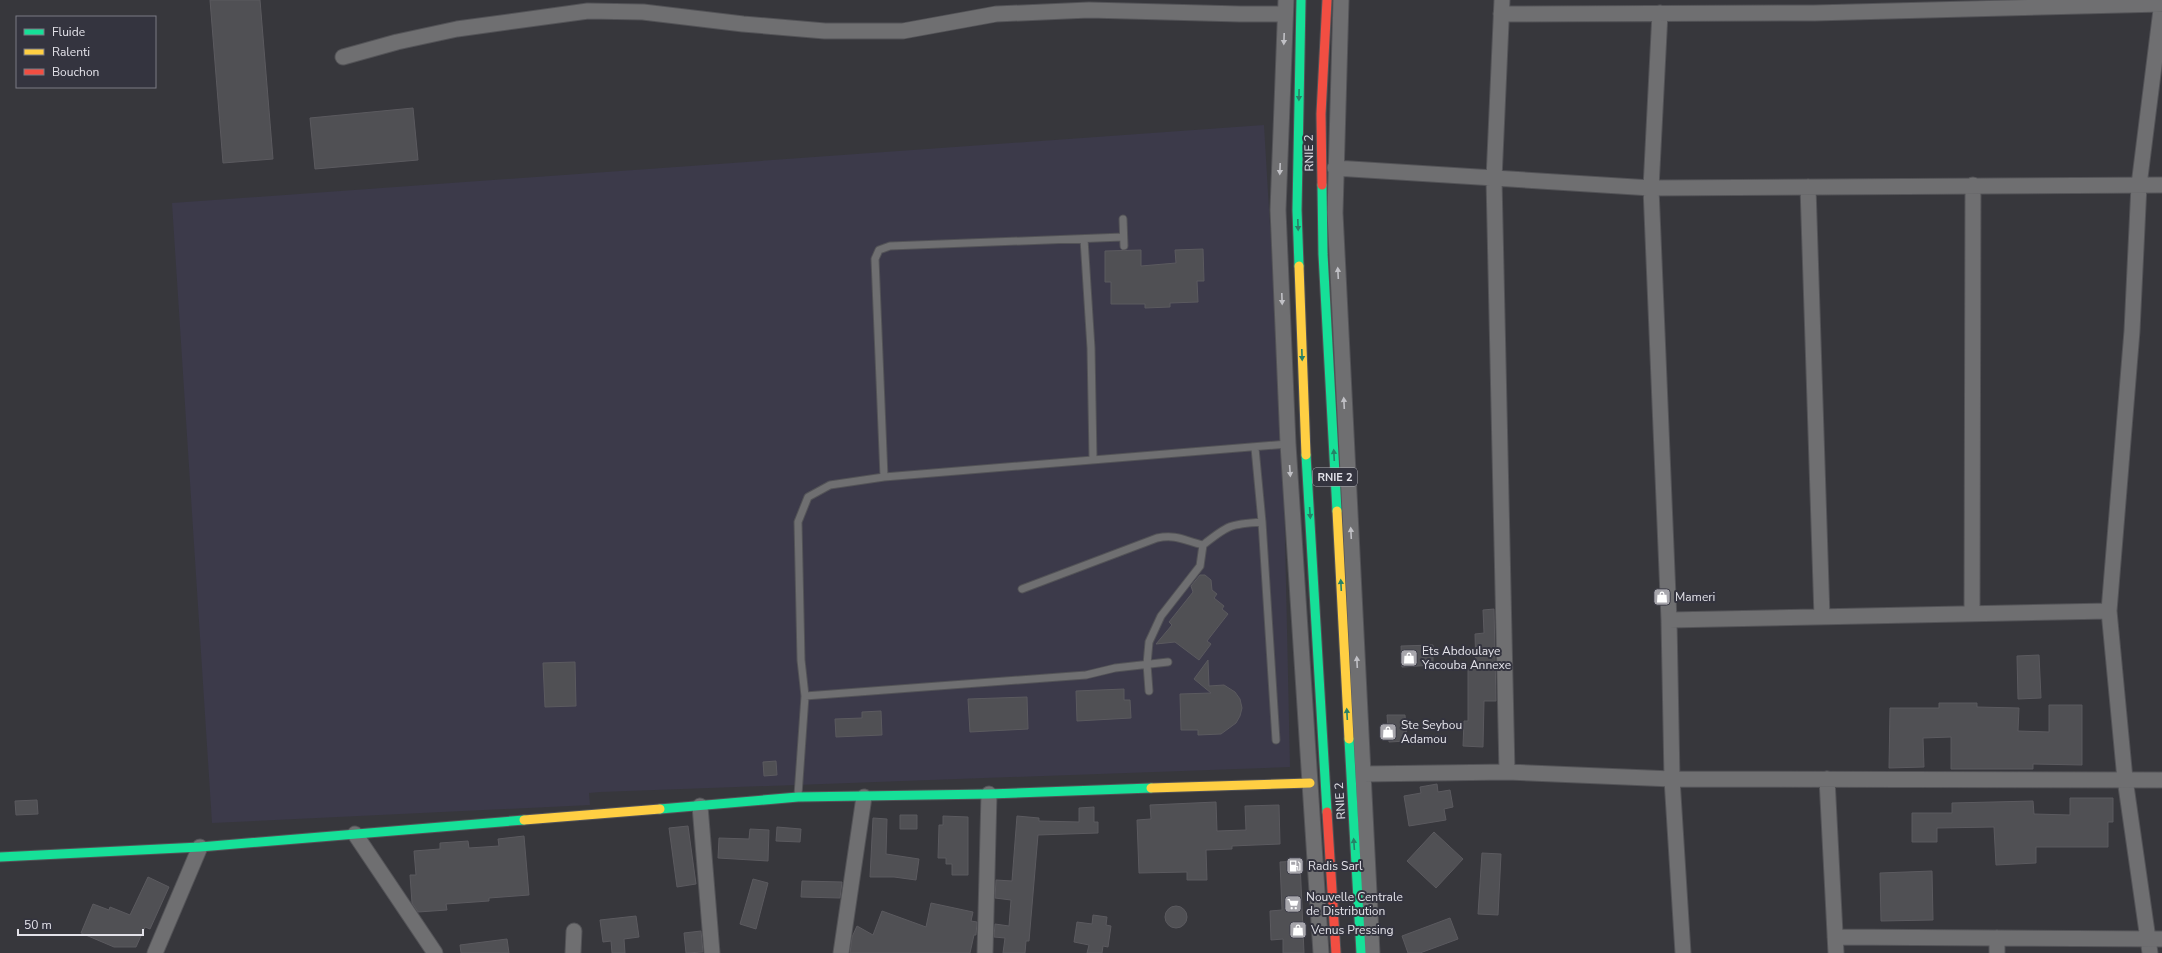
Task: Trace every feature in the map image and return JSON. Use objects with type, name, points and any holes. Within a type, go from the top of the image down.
[{"type":"main road","name":"RNIE 2","points":[[1301,0],[1297,210],[1305,443],[1336,953]]},
{"type":"main road","name":"RNIE 2","points":[[1327,0],[1321,114],[1323,254],[1361,953]]},
{"type":"main road","points":[[0,857],[200,847],[798,797],[864,798],[1310,783]]},
{"type":"street","points":[[1341,0],[1335,168],[1335,213],[1372,953]]},
{"type":"street","points":[[1507,772],[1494,179],[1502,7],[1660,13],[1815,6],[2162,3],[2139,186],[2132,331],[2110,611],[2126,779],[2149,946]]},
{"type":"street","points":[[343,57],[396,42],[457,29],[588,11],[643,12],[743,24],[825,31],[903,31],[996,14],[1089,10],[1240,14],[1286,7],[1278,210],[1288,444],[1321,953]]},
{"type":"street","points":[[1660,13],[1651,188],[1669,620],[1672,779],[1683,953]]},
{"type":"street","points":[[1335,168],[1651,188],[2162,185]]},
{"type":"street","points":[[1972,613],[1973,185]]},
{"type":"street","points":[[1808,187],[1822,617]]},
{"type":"street","points":[[1669,620],[2110,611]]},
{"type":"street","points":[[1363,774],[1507,772],[1672,779],[2162,780]]},
{"type":"street","points":[[1827,779],[1836,953]]},
{"type":"street","points":[[985,953],[989,794]]},
{"type":"street","points":[[841,953],[864,798]]},
{"type":"street","points":[[700,806],[712,953]]},
{"type":"street","points":[[356,834],[434,953]]},
{"type":"street","points":[[155,953],[200,847]]},
{"type":"street","points":[[573,953],[574,931]]},
{"type":"street","points":[[1835,937],[1997,938],[2149,946],[2162,939]]},
{"type":"street","points":[[1997,938],[1997,953]]},
{"type":"lane","points":[[1123,219],[1124,246]]},
{"type":"lane","points":[[884,477],[875,259],[879,250],[890,246],[1123,237]]},
{"type":"lane","points":[[1084,239],[1090,348],[1093,459]]},
{"type":"lane","points":[[798,797],[805,696],[801,660],[798,522],[808,497],[830,485],[884,477],[1093,459],[1254,448],[1288,444]]},
{"type":"lane","points":[[1254,448],[1262,522],[1276,740]]},
{"type":"lane","points":[[1149,691],[1147,664],[1149,642],[1152,632],[1161,616],[1200,566],[1203,545],[1224,528],[1236,524],[1262,522]]},
{"type":"lane","points":[[1022,589],[1157,538],[1178,536],[1203,545]]},
{"type":"lane","points":[[805,696],[1086,675],[1147,664],[1168,662]]},
{"type":"shaded area","points":[[1264,125],[1283,446],[1290,767],[600,792],[589,793],[590,805],[212,823],[172,203]]},
{"type":"building","points":[[210,0],[260,0],[273,159],[223,163]]},
{"type":"building","points":[[413,108],[418,160],[315,169],[310,118]]},
{"type":"building","points":[[1203,249],[1204,281],[1197,281],[1198,302],[1170,303],[1170,307],[1145,308],[1145,304],[1111,304],[1111,282],[1105,282],[1105,251],[1141,250],[1141,266],[1176,263],[1175,250]]},
{"type":"building","points":[[1200,575],[1205,575],[1211,580],[1212,590],[1217,594],[1214,598],[1224,606],[1222,609],[1228,614],[1207,641],[1211,644],[1199,660],[1175,642],[1156,644],[1172,625],[1169,622],[1193,592],[1191,586]]},
{"type":"building","points":[[1494,609],[1496,701],[1484,701],[1483,747],[1463,746],[1464,721],[1468,721],[1468,669],[1476,669],[1475,634],[1484,633],[1483,610]]},
{"type":"building","points":[[1433,645],[1433,665],[1402,667],[1401,646]]},
{"type":"building","points":[[2039,655],[2041,698],[2018,699],[2017,656]]},
{"type":"building","points":[[1208,660],[1209,686],[1224,685],[1235,692],[1240,699],[1242,708],[1236,723],[1221,734],[1198,735],[1198,730],[1181,730],[1180,694],[1211,693],[1194,679]]},
{"type":"building","points":[[575,662],[576,706],[545,707],[543,663]]},
{"type":"building","points":[[1124,689],[1124,700],[1130,700],[1131,718],[1077,721],[1076,691]]},
{"type":"building","points":[[1027,697],[1028,729],[970,732],[968,699]]},
{"type":"building","points":[[1939,703],[1977,703],[1977,707],[2019,708],[2018,731],[2049,732],[2049,705],[2082,705],[2082,765],[2033,764],[2033,769],[1951,769],[1951,737],[1923,738],[1924,767],[1889,768],[1890,708],[1939,708]]},
{"type":"building","points":[[881,711],[882,735],[836,737],[835,719],[862,718],[862,712]]},
{"type":"building","points":[[1387,715],[1405,715],[1407,741],[1389,742]]},
{"type":"building","points":[[776,761],[777,775],[764,776],[763,762]]},
{"type":"building","points":[[1437,784],[1438,792],[1450,790],[1453,807],[1444,809],[1446,820],[1409,826],[1404,796],[1421,793],[1420,787]]},
{"type":"building","points":[[2070,798],[2113,798],[2113,822],[2108,822],[2108,847],[2036,847],[2036,863],[1996,865],[1994,827],[1937,828],[1937,842],[1912,842],[1912,813],[1952,813],[1952,803],[2033,801],[2034,814],[2070,815]]},
{"type":"building","points":[[37,800],[38,814],[16,815],[15,801]]},
{"type":"building","points":[[1216,802],[1217,831],[1246,830],[1245,806],[1279,805],[1280,844],[1232,846],[1232,849],[1206,850],[1207,880],[1187,880],[1187,872],[1139,873],[1137,820],[1151,819],[1150,805]]},
{"type":"building","points":[[1094,807],[1094,822],[1098,822],[1098,833],[1038,835],[1029,941],[1026,941],[1025,953],[1003,953],[1005,938],[994,937],[995,924],[1009,926],[1011,900],[995,898],[996,880],[1012,881],[1017,816],[1039,818],[1039,821],[1079,822],[1079,808]]},
{"type":"building","points":[[900,815],[917,815],[917,829],[900,829]]},
{"type":"building","points":[[943,816],[968,817],[968,875],[952,875],[952,864],[946,864],[946,858],[938,858],[939,825],[943,825]]},
{"type":"building","points":[[873,818],[887,819],[886,854],[919,859],[916,880],[894,877],[870,877]]},
{"type":"building","points":[[688,826],[696,884],[677,887],[669,828]]},
{"type":"building","points":[[777,827],[801,829],[800,842],[776,841]]},
{"type":"building","points":[[750,829],[769,830],[768,861],[718,858],[719,838],[749,839]]},
{"type":"building","points":[[1434,832],[1463,859],[1436,888],[1407,861]]},
{"type":"building","points":[[524,836],[529,895],[489,898],[489,901],[446,904],[447,910],[418,912],[412,903],[410,875],[416,875],[414,851],[440,849],[440,843],[468,841],[469,848],[499,846],[498,839]]},
{"type":"building","points":[[1482,853],[1501,854],[1498,915],[1478,914]]},
{"type":"building","points":[[1300,861],[1304,953],[1283,953],[1283,939],[1271,940],[1270,911],[1282,910],[1280,862]]},
{"type":"building","points":[[1932,871],[1933,920],[1881,921],[1880,873]]},
{"type":"building","points":[[148,877],[169,887],[150,929],[145,927],[136,947],[114,947],[81,933],[93,904],[109,910],[110,907],[130,915]]},
{"type":"building","points":[[753,879],[768,883],[756,929],[740,924]]},
{"type":"building","points":[[802,881],[842,882],[840,898],[801,897]]},
{"type":"building","points":[[931,903],[973,912],[971,921],[977,922],[976,935],[974,935],[970,953],[850,953],[852,937],[857,926],[873,935],[882,911],[926,927]]},
{"type":"building","points":[[1176,906],[1184,909],[1187,917],[1184,925],[1176,928],[1168,925],[1165,917],[1168,909]]},
{"type":"building","points":[[1093,915],[1107,917],[1106,925],[1111,926],[1108,947],[1103,946],[1102,953],[1087,953],[1089,945],[1074,942],[1077,922],[1092,924]]},
{"type":"building","points":[[636,916],[639,937],[624,939],[625,953],[612,953],[611,941],[603,942],[600,920]]},
{"type":"building","points":[[1450,918],[1458,939],[1420,953],[1408,953],[1402,936]]},
{"type":"building","points":[[701,931],[703,952],[686,953],[684,933]]},
{"type":"building","points":[[507,939],[509,953],[461,953],[460,945]]},
{"type":"traffic: fast","points":[[1299,266],[1297,210],[1301,0]]},
{"type":"traffic: fast","points":[[1322,185],[1323,254],[1337,511]]},
{"type":"traffic: fast","points":[[1306,455],[1327,812]]},
{"type":"traffic: fast","points":[[1349,739],[1361,953]]},
{"type":"traffic: fast","points":[[660,809],[798,797],[989,794],[1151,788]]},
{"type":"traffic: fast","points":[[0,857],[200,847],[524,820]]},
{"type":"traffic: slow","points":[[1299,266],[1306,455]]},
{"type":"traffic: slow","points":[[1337,511],[1349,739]]},
{"type":"traffic: slow","points":[[1151,788],[1310,783]]},
{"type":"traffic: slow","points":[[524,820],[660,809]]},
{"type":"traffic: jam","points":[[1322,185],[1321,114],[1327,0]]},
{"type":"traffic: jam","points":[[1327,812],[1336,953]]},
{"type":"place","name":"Mameri","points":[[1662,597]]},
{"type":"place","name":"Ets Abdoulaye Yacouba Annexe","points":[[1409,658]]},
{"type":"place","name":"Ste Seybou Adamou","points":[[1388,732]]},
{"type":"place","name":"Radis Sarl","points":[[1295,866]]},
{"type":"place","name":"Nouvelle Centrale de Distribution","points":[[1293,904]]},
{"type":"place","name":"Venus Pressing","points":[[1298,930]]}]
